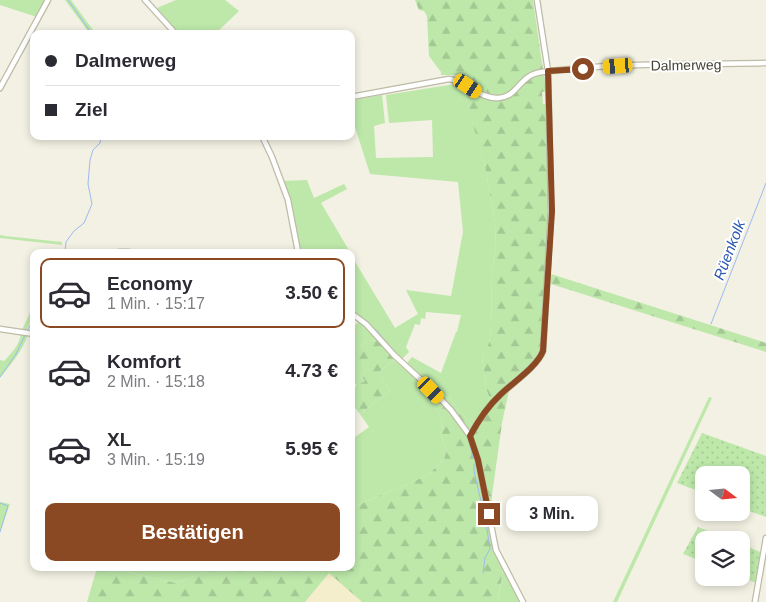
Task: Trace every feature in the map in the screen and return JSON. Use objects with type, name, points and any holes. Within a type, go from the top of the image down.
[{"type":"street","points":[[32,30],[48,0]]},
{"type":"street","points":[[145,0],[172,30]]},
{"type":"street","points":[[470,436],[484,413],[498,397],[539,359],[543,351],[552,211],[548,71],[537,0]]},
{"type":"street","points":[[0,88],[30,33]]},
{"type":"street","name":"Dalmerweg","points":[[355,96],[449,80],[463,82],[484,96],[503,97],[514,92],[530,74],[548,71],[618,66],[766,63]]},
{"type":"street","points":[[264,140],[288,200],[297,249]]},
{"type":"street","points":[[355,316],[366,324],[394,355],[451,410],[470,436],[478,460],[496,550],[523,602]]},
{"type":"street","points":[[0,329],[30,333]]},
{"type":"street","points":[[755,602],[766,538]]},
{"type":"shaded area","points":[[329,572],[353,593],[362,602],[305,602]]},
{"type":"green space","points":[[0,0],[46,0],[37,17],[0,5]]},
{"type":"green space","points":[[65,0],[71,0],[93,30],[87,30]]},
{"type":"green space","points":[[176,0],[225,0],[239,11],[219,30],[176,30],[157,8]]},
{"type":"green space","points":[[415,0],[533,0],[546,91],[542,92],[543,104],[547,104],[550,211],[541,351],[537,359],[511,381],[502,423],[492,495],[490,528],[493,551],[503,569],[498,602],[362,602],[329,573],[305,602],[87,602],[96,571],[123,571],[176,583],[207,571],[355,571],[355,506],[428,475],[444,459],[447,450],[441,436],[443,423],[435,407],[420,390],[431,386],[450,399],[472,425],[491,402],[486,388],[482,357],[489,343],[491,329],[492,272],[496,247],[495,223],[485,166],[461,77],[458,75],[441,75],[441,72],[429,56],[427,16],[424,11],[419,10]]},
{"type":"green space","points":[[455,84],[463,88],[485,166],[495,223],[496,247],[492,272],[491,329],[489,343],[482,357],[486,388],[491,402],[472,425],[450,399],[428,384],[406,364],[412,357],[441,373],[457,332],[461,315],[426,312],[425,319],[421,318],[420,325],[415,324],[406,347],[409,352],[401,360],[376,332],[355,315],[355,262],[395,328],[418,314],[406,290],[451,296],[463,232],[458,182],[370,174],[355,127],[355,100],[382,95],[385,123],[374,126],[376,158],[433,157],[432,120],[389,123],[386,95]]},
{"type":"green space","points":[[307,180],[314,198],[344,184],[347,189],[321,203],[348,249],[298,249],[282,181]]},
{"type":"green space","points":[[0,235],[62,242],[62,245],[0,238]]},
{"type":"green space","points":[[551,274],[766,343],[766,352],[551,284]]},
{"type":"green space","points":[[30,313],[30,322],[26,331],[22,330]]},
{"type":"green space","points":[[359,322],[379,340],[368,341],[355,349],[355,325]]},
{"type":"green space","points":[[21,334],[28,334],[26,340],[20,352],[0,378],[0,360],[4,361],[12,352],[19,342]]},
{"type":"green space","points":[[379,340],[394,360],[378,373],[390,391],[360,414],[355,408],[355,387],[365,381],[355,367],[355,349],[368,341]]},
{"type":"green space","points":[[394,360],[427,388],[421,391],[435,407],[443,423],[441,436],[447,450],[444,459],[428,475],[355,506],[355,437],[369,427],[360,414],[390,391],[378,373]]},
{"type":"green space","points":[[355,367],[365,381],[357,386],[355,383]]},
{"type":"green space","points":[[709,397],[712,398],[617,602],[613,602]]},
{"type":"green space","points":[[702,433],[766,456],[766,517],[750,511],[750,466],[695,466],[695,490],[677,483]]},
{"type":"green space","points":[[0,502],[10,504],[0,531]]},
{"type":"green space","points":[[698,527],[708,531],[696,531]]},
{"type":"green space","points":[[695,532],[695,559],[683,554]]},
{"type":"green space","points":[[750,548],[763,553],[757,583],[750,580]]},
{"type":"green space","points":[[503,569],[520,602],[498,602]]},
{"type":"green space","points":[[123,571],[207,571],[176,583]]},
{"type":"waterway","points":[[68,0],[89,30]]},
{"type":"waterway","points":[[65,249],[66,242],[74,231],[84,223],[92,204],[88,184],[90,160],[93,150],[100,140]]},
{"type":"waterway","name":"Rüenkolk","points":[[711,324],[766,183]]},
{"type":"waterway","points":[[355,313],[377,331],[398,356]]},
{"type":"waterway","points":[[27,331],[30,325]]},
{"type":"waterway","points":[[0,377],[16,354],[25,335]]},
{"type":"waterway","points":[[456,413],[469,430]]},
{"type":"waterway","points":[[468,437],[473,458]]},
{"type":"waterway","points":[[474,464],[490,549],[485,558],[483,573]]},
{"type":"waterway","points":[[0,503],[8,506],[0,532]]},
{"type":"route","points":[[489,514],[478,460],[470,436],[484,413],[498,397],[541,357],[543,351],[552,211],[548,71],[583,69]]}]
